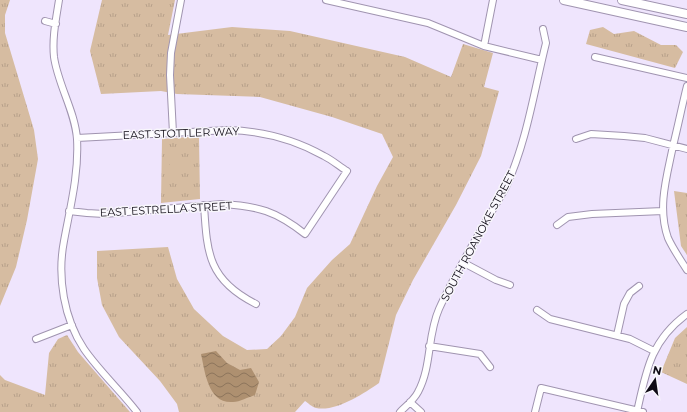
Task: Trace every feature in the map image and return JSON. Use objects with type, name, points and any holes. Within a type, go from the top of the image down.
[{"type":"main road","points":[[564,0],[687,27]]},
{"type":"main road","points":[[622,0],[687,14]]},
{"type":"street","points":[[59,0],[54,58],[77,138],[77,165],[62,248],[62,287],[66,307],[72,325],[84,348],[99,368],[137,412]]},
{"type":"street","points":[[173,133],[170,75],[171,53],[181,0]]},
{"type":"street","points":[[326,0],[428,23],[484,46],[542,60]]},
{"type":"street","points":[[484,46],[493,0]]},
{"type":"street","points":[[45,21],[56,24]]},
{"type":"street","name":"SOUTH ROANOKE STREET","points":[[400,412],[417,393],[422,383],[435,319],[514,170],[522,147],[546,43],[543,29]]},
{"type":"street","points":[[595,57],[687,78]]},
{"type":"street","points":[[687,86],[664,188],[663,211],[668,237],[672,247],[687,270]]},
{"type":"street","name":"EAST STOTTLER WAY","points":[[77,138],[228,130],[258,132],[300,144],[324,156],[347,171],[305,234]]},
{"type":"street","points":[[576,139],[591,134],[645,138],[687,148]]},
{"type":"street","points":[[204,205],[209,255],[216,270],[228,285],[241,296],[256,304]]},
{"type":"street","name":"EAST ESTRELLA STREET","points":[[69,211],[104,214],[204,205],[241,205],[258,208],[274,214],[288,221],[305,234]]},
{"type":"street","points":[[558,225],[568,218],[592,214],[663,211]]},
{"type":"street","points":[[464,263],[496,280],[510,285]]},
{"type":"street","points":[[617,335],[624,304],[630,293],[639,286]]},
{"type":"street","points":[[537,310],[550,319],[617,335],[630,339],[654,351]]},
{"type":"street","points":[[535,412],[541,388],[639,412],[646,370],[654,351],[668,330],[687,314]]},
{"type":"street","points":[[36,339],[72,325]]},
{"type":"street","points":[[429,346],[480,354],[490,367]]},
{"type":"street","points":[[410,402],[421,412]]},
{"type":"green space","points":[[0,0],[10,0],[5,15],[5,33],[34,130],[38,159],[27,220],[16,267],[0,306]]},
{"type":"green space","points":[[102,0],[175,0],[168,35],[232,27],[290,31],[405,57],[451,77],[463,44],[493,53],[484,87],[499,91],[481,156],[456,205],[413,280],[396,315],[379,383],[341,405],[324,409],[316,408],[305,401],[295,412],[179,412],[177,404],[160,381],[119,337],[102,305],[97,278],[97,251],[168,247],[177,279],[194,309],[223,336],[247,350],[267,349],[281,336],[295,317],[307,288],[332,260],[350,244],[377,186],[393,157],[382,134],[332,117],[260,97],[177,94],[161,91],[101,94],[90,51]]},
{"type":"green space","points":[[603,27],[614,34],[634,31],[661,45],[676,45],[683,52],[675,68],[586,44],[590,30]]},
{"type":"green space","points":[[199,136],[200,199],[161,203],[162,139]]},
{"type":"green space","points":[[170,159],[190,159],[191,170],[170,170]]},
{"type":"green space","points":[[674,191],[687,193],[687,255],[681,246]]},
{"type":"green space","points":[[687,327],[687,384],[661,372],[675,338]]},
{"type":"green space","points":[[67,335],[78,352],[130,412],[0,412],[0,375],[5,380],[45,395],[49,353],[58,339]]},
{"type":"water","points":[[216,351],[227,363],[240,370],[251,368],[259,382],[255,395],[236,402],[225,401],[218,398],[209,386],[201,354]]}]
